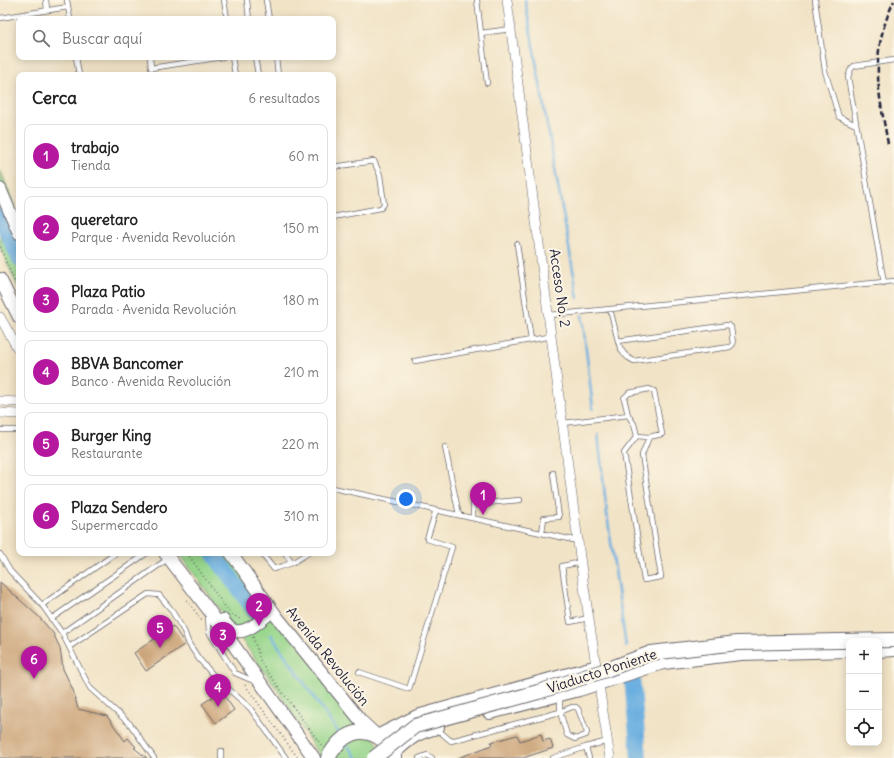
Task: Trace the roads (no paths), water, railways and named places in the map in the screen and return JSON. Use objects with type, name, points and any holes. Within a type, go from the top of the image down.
[{"type":"main road","points":[[0,189],[16,226]]},
{"type":"main road","points":[[0,279],[16,310]]},
{"type":"main road","points":[[167,556],[208,609],[261,685],[321,756],[344,737],[360,731],[377,736],[388,744],[394,756],[409,738],[421,731],[560,694],[663,662],[742,653],[846,650]]},
{"type":"main road","name":"Avenida Revolución","points":[[233,556],[270,612],[361,722],[377,736]]},
{"type":"main road","points":[[192,589],[204,594],[230,629],[237,632],[248,628],[270,612]]},
{"type":"main road","points":[[377,736],[417,716],[600,666],[643,652],[706,642],[778,637],[894,633]]},
{"type":"main road","name":"Viaducto Poniente","points":[[374,758],[415,726],[591,675],[651,653],[737,643],[894,640]]},
{"type":"main road","points":[[882,650],[894,649]]},
{"type":"street","name":"Acceso No. 2","points":[[507,0],[580,542],[583,580],[589,618],[600,666],[599,681],[610,758]]},
{"type":"street","points":[[0,318],[16,346]]},
{"type":"street","points":[[0,401],[16,402]]},
{"type":"street","points":[[0,413],[16,414]]},
{"type":"lane","points":[[46,0],[47,10]]},
{"type":"lane","points":[[67,0],[70,16]]},
{"type":"lane","points":[[224,0],[227,16]]},
{"type":"lane","points":[[247,0],[249,16]]},
{"type":"lane","points":[[266,0],[269,16]]},
{"type":"lane","points":[[477,0],[487,83]]},
{"type":"lane","points":[[815,0],[825,71],[839,117],[856,125]]},
{"type":"lane","points":[[0,18],[68,7]]},
{"type":"lane","points":[[481,33],[511,29]]},
{"type":"lane","points":[[77,60],[79,72]]},
{"type":"lane","points":[[151,60],[152,68],[204,60]]},
{"type":"lane","points":[[232,60],[234,72]]},
{"type":"lane","points":[[256,60],[258,72]]},
{"type":"lane","points":[[276,60],[278,72]]},
{"type":"lane","points":[[884,283],[848,77],[854,66],[894,60]]},
{"type":"lane","points":[[336,167],[374,161],[380,175],[384,204],[381,208],[336,216]]},
{"type":"lane","points":[[517,244],[531,340]]},
{"type":"lane","points":[[550,314],[894,281]]},
{"type":"lane","points":[[610,309],[618,341],[624,355],[634,361],[730,347],[733,344],[731,327],[728,325],[618,341]]},
{"type":"lane","points":[[415,361],[552,336]]},
{"type":"lane","points":[[652,389],[654,391],[662,434],[637,436],[634,424],[628,415],[624,398],[626,394],[652,389]]},
{"type":"lane","points":[[564,423],[628,415]]},
{"type":"lane","points":[[0,430],[16,430]]},
{"type":"lane","points":[[637,436],[624,453],[644,580],[661,577],[642,456],[649,436]]},
{"type":"lane","points":[[445,447],[459,515]]},
{"type":"lane","points":[[542,533],[544,518],[559,517],[553,473]]},
{"type":"lane","points":[[336,489],[580,542]]},
{"type":"lane","points":[[473,518],[473,504],[520,500]]},
{"type":"lane","points":[[359,672],[409,689],[452,547],[427,539],[436,510]]},
{"type":"lane","points":[[0,554],[10,571],[42,605],[62,633],[90,688],[130,724],[154,758]]},
{"type":"lane","points":[[42,605],[112,556]]},
{"type":"lane","points":[[51,619],[143,556]]},
{"type":"lane","points":[[62,633],[167,556]]},
{"type":"lane","points":[[263,556],[274,569],[292,563],[303,556]]},
{"type":"lane","points":[[286,556],[292,563]]},
{"type":"lane","points":[[582,562],[562,566],[570,622],[589,618]]},
{"type":"lane","points":[[69,647],[148,594],[159,595],[170,608],[184,631],[188,644],[199,659],[215,677],[250,708],[286,758]]},
{"type":"lane","points":[[435,727],[451,741],[560,712],[576,707],[586,728],[586,735],[575,739],[567,735],[560,712],[560,694]]},
{"type":"lane","points":[[553,758],[608,741]]},
{"type":"lane","points":[[586,747],[589,758]]},
{"type":"lane","points":[[221,751],[221,758]]},
{"type":"lane","points":[[419,758],[427,755],[432,758]]},
{"type":"waterway","points":[[525,0],[578,298]]},
{"type":"waterway","points":[[0,216],[16,251]]},
{"type":"waterway","points":[[582,315],[593,409]]},
{"type":"waterway","points":[[598,434],[607,514],[626,647]]},
{"type":"waterway","points":[[215,556],[257,614]]},
{"type":"waterway","points":[[271,635],[340,735]]},
{"type":"waterway","points":[[632,677],[639,758]]},
{"type":"waterway","points":[[346,744],[357,758]]},
{"type":"railway","points":[[888,144],[879,89],[878,55],[886,20],[894,1]]},
{"type":"place","name":"trabajo","points":[[483,515]]},
{"type":"place","name":"queretaro","points":[[259,626]]},
{"type":"place","name":"Burger King","points":[[160,648]]},
{"type":"place","name":"Plaza Patio","points":[[223,655]]},
{"type":"place","name":"Plaza Sendero","points":[[34,679]]},
{"type":"place","name":"BBVA Bancomer","points":[[218,707]]}]
